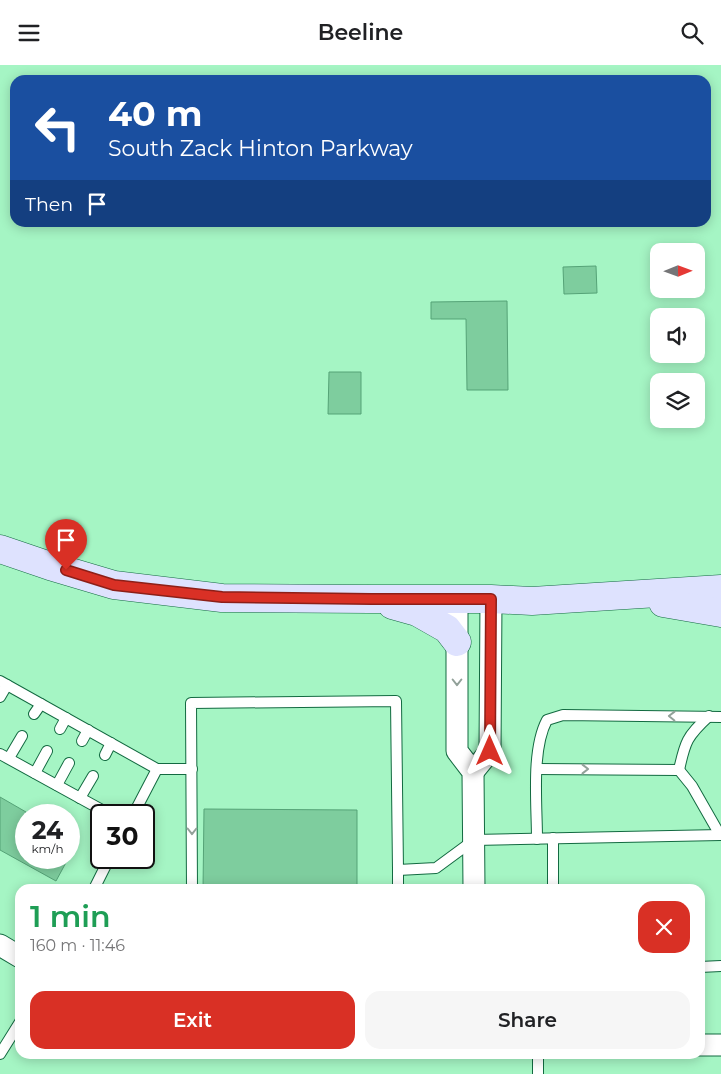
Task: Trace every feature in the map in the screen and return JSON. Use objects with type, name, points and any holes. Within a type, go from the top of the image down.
[{"type":"main road","points":[[0,549],[114,585],[222,597],[532,601],[721,589]]},
{"type":"main road","points":[[617,595],[721,613]]},
{"type":"main road","points":[[371,599],[417,613],[447,629],[457,642]]},
{"type":"street","points":[[457,599],[457,751],[472,772],[474,884]]},
{"type":"street","points":[[472,772],[490,751],[491,599]]},
{"type":"street","points":[[0,945],[15,954]]},
{"type":"street","points":[[705,1045],[721,1045]]},
{"type":"lane","points":[[0,697],[4,683],[157,769],[192,769]]},
{"type":"lane","points":[[192,884],[191,703],[396,701],[398,884]]},
{"type":"lane","points":[[34,714],[41,704]]},
{"type":"lane","points":[[537,839],[537,769],[541,731],[547,720],[563,715],[721,717]]},
{"type":"lane","points":[[679,770],[685,743],[694,730],[708,716]]},
{"type":"lane","points":[[60,729],[66,718]]},
{"type":"lane","points":[[82,741],[88,730]]},
{"type":"lane","points":[[22,736],[4,756],[91,804]]},
{"type":"lane","points":[[105,755],[111,743]]},
{"type":"lane","points":[[35,773],[47,751]]},
{"type":"lane","points":[[57,785],[69,763]]},
{"type":"lane","points":[[138,804],[157,769]]},
{"type":"lane","points":[[537,769],[679,770]]},
{"type":"lane","points":[[398,870],[436,868],[474,840],[720,835],[692,786],[679,770]]},
{"type":"lane","points":[[80,798],[92,776]]},
{"type":"lane","points":[[552,839],[553,884]]},
{"type":"lane","points":[[96,884],[104,869]]},
{"type":"lane","points":[[705,967],[721,966]]},
{"type":"lane","points":[[2,1047],[15,1028]]},
{"type":"lane","points":[[538,1059],[538,1074]]},
{"type":"building","points":[[596,266],[597,293],[564,294],[563,267]]},
{"type":"building","points":[[507,301],[508,390],[467,390],[466,319],[431,319],[431,302]]},
{"type":"building","points":[[329,372],[361,372],[361,414],[328,414]]},
{"type":"building","points":[[0,797],[15,806],[15,858],[0,850]]},
{"type":"building","points":[[204,809],[357,810],[357,884],[203,884]]},
{"type":"building","points":[[34,869],[62,869],[56,881]]},
{"type":"route","points":[[66,570],[114,585],[222,597],[491,599],[490,751]]}]
